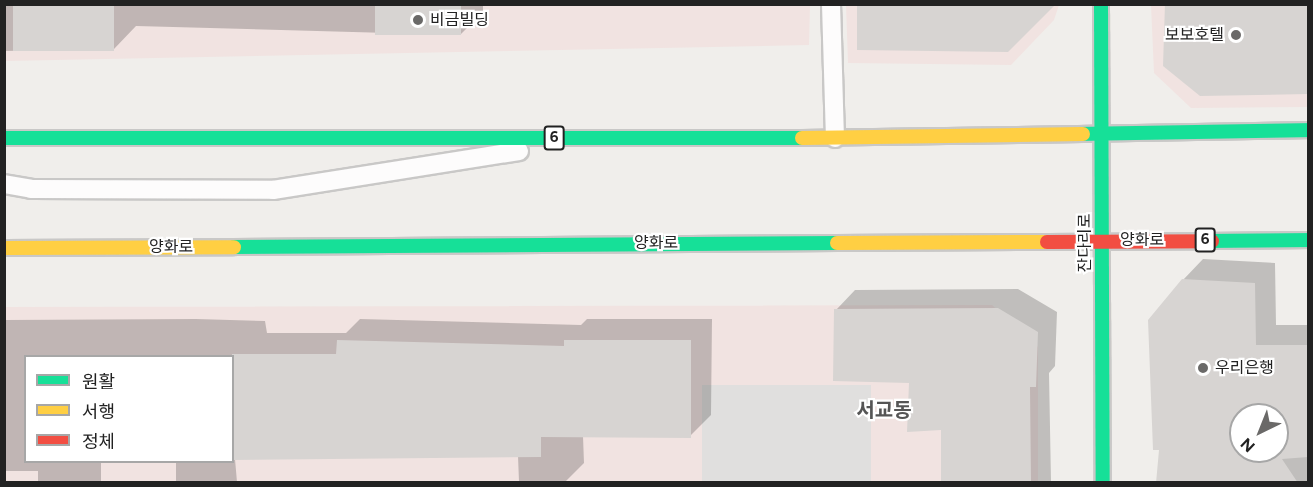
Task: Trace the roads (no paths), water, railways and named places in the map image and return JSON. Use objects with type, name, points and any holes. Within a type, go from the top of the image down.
[{"type":"main road","name":"잔다리로","points":[[1101,4],[1103,483]]},
{"type":"main road","name":"6","points":[[4,138],[835,138],[1103,130],[1308,130]]},
{"type":"main road","name":"양화로","points":[[4,248],[1308,240]]},
{"type":"lane","points":[[831,4],[835,138]]},
{"type":"lane","points":[[4,184],[31,189],[273,190],[595,138]]},
{"type":"place","name":"비금빌딩","points":[[418,20]]},
{"type":"place","name":"보보호텔","points":[[1236,35]]},
{"type":"place","name":"우리은행","points":[[1203,368]]},
{"type":"district","name":"서교동","points":[[884,410]]}]
